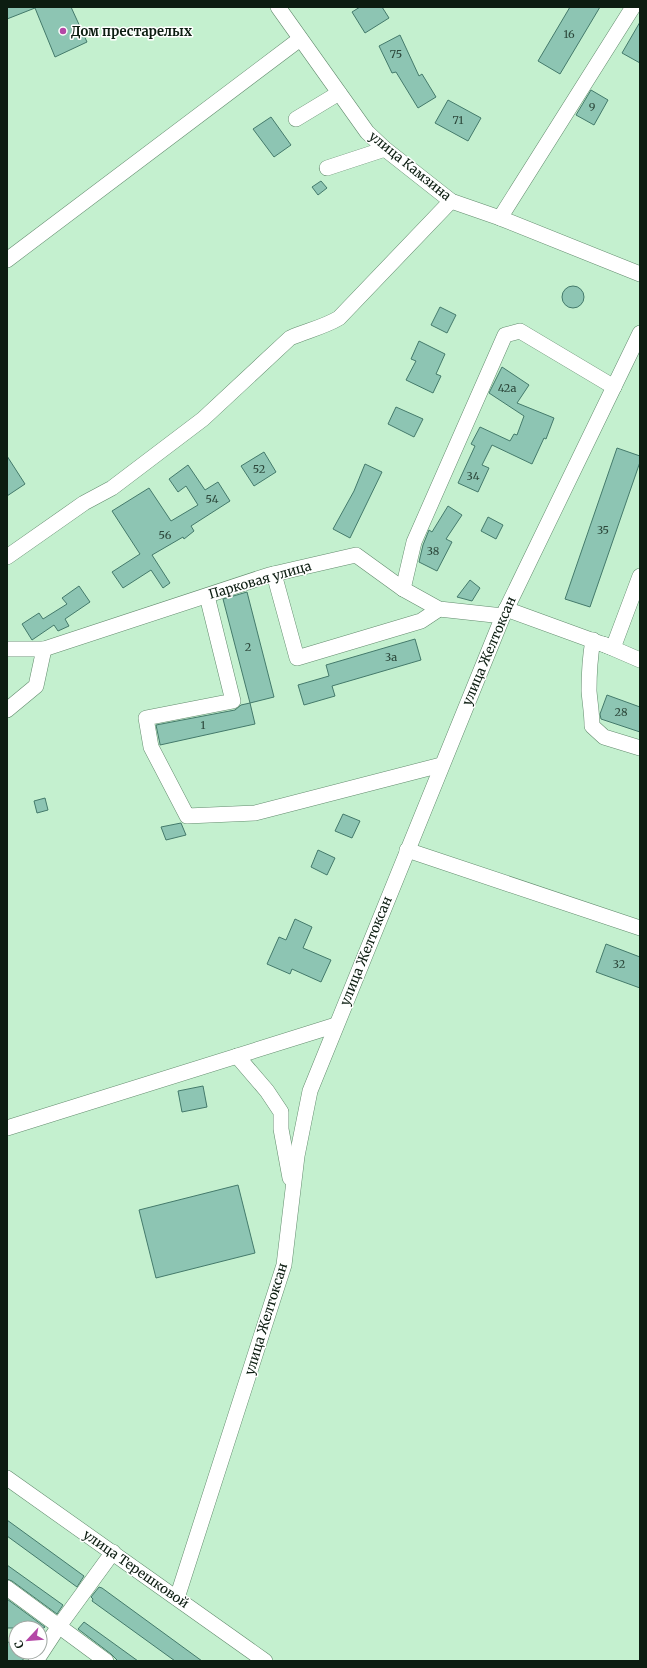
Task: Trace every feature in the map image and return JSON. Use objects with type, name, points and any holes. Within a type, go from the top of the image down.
[{"type":"street","name":"улица Камзина","points":[[278,7],[367,132],[385,149],[451,201],[500,218],[640,274]]},
{"type":"street","points":[[500,218],[633,7]]},
{"type":"street","points":[[7,260],[300,39]]},
{"type":"street","points":[[296,119],[340,93]]},
{"type":"street","points":[[327,168],[385,149]]},
{"type":"street","points":[[7,557],[84,503],[112,488],[202,419],[290,338],[338,318],[451,201]]},
{"type":"street","points":[[403,589],[414,542],[505,335],[520,331],[614,387]]},
{"type":"street","name":"улица Желтоксан","points":[[177,1598],[284,1265],[297,1156],[310,1091],[406,850],[504,612],[640,333]]},
{"type":"street","name":"Парковая улица","points":[[8,648],[44,649],[274,574],[356,555],[403,589],[440,609],[504,612],[597,642],[640,660]]},
{"type":"street","points":[[274,574],[297,658],[420,620],[440,609]]},
{"type":"street","points":[[640,576],[612,648],[597,642],[590,653],[592,726],[604,737],[640,748]]},
{"type":"street","points":[[207,596],[233,700],[146,718],[151,747],[187,816],[255,813],[441,766]]},
{"type":"street","points":[[7,710],[36,686],[44,649]]},
{"type":"street","points":[[406,850],[640,928]]},
{"type":"street","points":[[7,1128],[336,1025]]},
{"type":"street","points":[[236,1056],[267,1091],[281,1112],[282,1129],[292,1193]]},
{"type":"street","name":"улица Терешковой","points":[[7,1478],[265,1661]]},
{"type":"street","points":[[36,1661],[59,1626],[113,1552]]},
{"type":"street","points":[[7,1588],[106,1661]]},
{"type":"building","name":"Дом престарелых","points":[[7,7],[71,7],[87,42],[55,57],[35,8],[7,19]]},
{"type":"building","points":[[360,7],[382,7],[389,18],[365,33],[352,12]]},
{"type":"building","points":[[570,7],[600,7],[560,74],[538,61]]},
{"type":"building","points":[[640,22],[640,63],[622,53]]},
{"type":"building","points":[[400,35],[419,76],[422,74],[436,97],[418,108],[396,72],[392,73],[379,46]]},
{"type":"building","points":[[591,90],[608,100],[594,125],[576,115]]},
{"type":"building","points":[[448,100],[481,118],[468,141],[435,123]]},
{"type":"building","points":[[271,117],[291,145],[274,157],[253,129]]},
{"type":"building","points":[[321,181],[327,188],[318,195],[312,187]]},
{"type":"building","points":[[573,286],[581,289],[584,297],[581,305],[573,308],[565,305],[562,297],[565,289]]},
{"type":"building","points":[[440,307],[456,315],[447,333],[431,325]]},
{"type":"building","points":[[419,341],[445,354],[436,374],[441,376],[433,393],[406,380],[416,361],[411,359]]},
{"type":"building","points":[[502,367],[529,385],[517,403],[554,418],[546,439],[544,438],[532,464],[492,445],[482,465],[489,468],[478,492],[458,483],[475,446],[471,444],[480,427],[510,441],[514,434],[517,435],[524,416],[489,393]]},
{"type":"building","points":[[396,407],[423,419],[414,437],[388,424]]},
{"type":"building","points":[[617,448],[640,456],[640,462],[590,607],[565,599]]},
{"type":"building","points":[[264,452],[276,472],[254,486],[241,466]]},
{"type":"building","points":[[7,456],[25,484],[7,496]]},
{"type":"building","points":[[365,464],[382,472],[350,538],[333,529],[354,491]]},
{"type":"building","points":[[188,465],[205,490],[218,482],[230,501],[191,526],[194,531],[184,539],[183,537],[152,555],[170,583],[163,588],[151,570],[123,588],[112,572],[140,554],[112,511],[149,488],[171,521],[198,505],[186,486],[178,492],[169,479]]},
{"type":"building","points":[[448,506],[462,515],[446,539],[452,542],[437,571],[419,562],[423,545],[429,530],[432,532]]},
{"type":"building","points":[[488,517],[503,525],[496,539],[481,531]]},
{"type":"building","points":[[470,580],[480,588],[472,601],[457,597]]},
{"type":"building","points":[[79,586],[90,602],[65,619],[69,626],[58,631],[54,625],[32,640],[22,624],[39,613],[43,619],[67,604],[62,598]]},
{"type":"building","points":[[247,592],[274,697],[250,703],[223,599]]},
{"type":"building","points":[[415,639],[421,660],[332,686],[335,696],[304,705],[298,685],[329,676],[326,665]]},
{"type":"building","points":[[607,695],[640,707],[640,732],[601,719],[600,714]]},
{"type":"building","points":[[250,703],[255,724],[160,745],[156,725],[235,710],[241,705]]},
{"type":"building","points":[[45,798],[48,810],[37,813],[34,801]]},
{"type":"building","points":[[343,814],[360,821],[352,838],[335,831]]},
{"type":"building","points":[[181,823],[186,835],[166,840],[161,827]]},
{"type":"building","points":[[318,850],[335,858],[327,875],[311,867]]},
{"type":"building","points":[[295,919],[312,927],[303,948],[331,960],[321,982],[292,969],[290,974],[267,964],[279,937],[286,940]]},
{"type":"building","points":[[606,944],[640,957],[640,988],[596,972]]},
{"type":"building","points":[[203,1086],[207,1107],[182,1112],[178,1091]]},
{"type":"building","points":[[238,1185],[255,1253],[156,1278],[139,1210]]},
{"type":"building","points":[[7,1520],[84,1576],[77,1587],[7,1536]]},
{"type":"building","points":[[7,1565],[63,1605],[57,1614],[12,1581],[7,1579]]},
{"type":"building","points":[[99,1587],[202,1661],[175,1661],[92,1601],[93,1599],[91,1597]]},
{"type":"building","points":[[7,1599],[36,1620],[8,1620],[7,1628]]},
{"type":"building","points":[[84,1622],[138,1661],[118,1661],[78,1629]]},
{"type":"building","points":[[7,1641],[8,1660],[23,1660],[7,1661]]},
{"type":"place","name":"Дом престарелых","points":[[63,31]]}]
